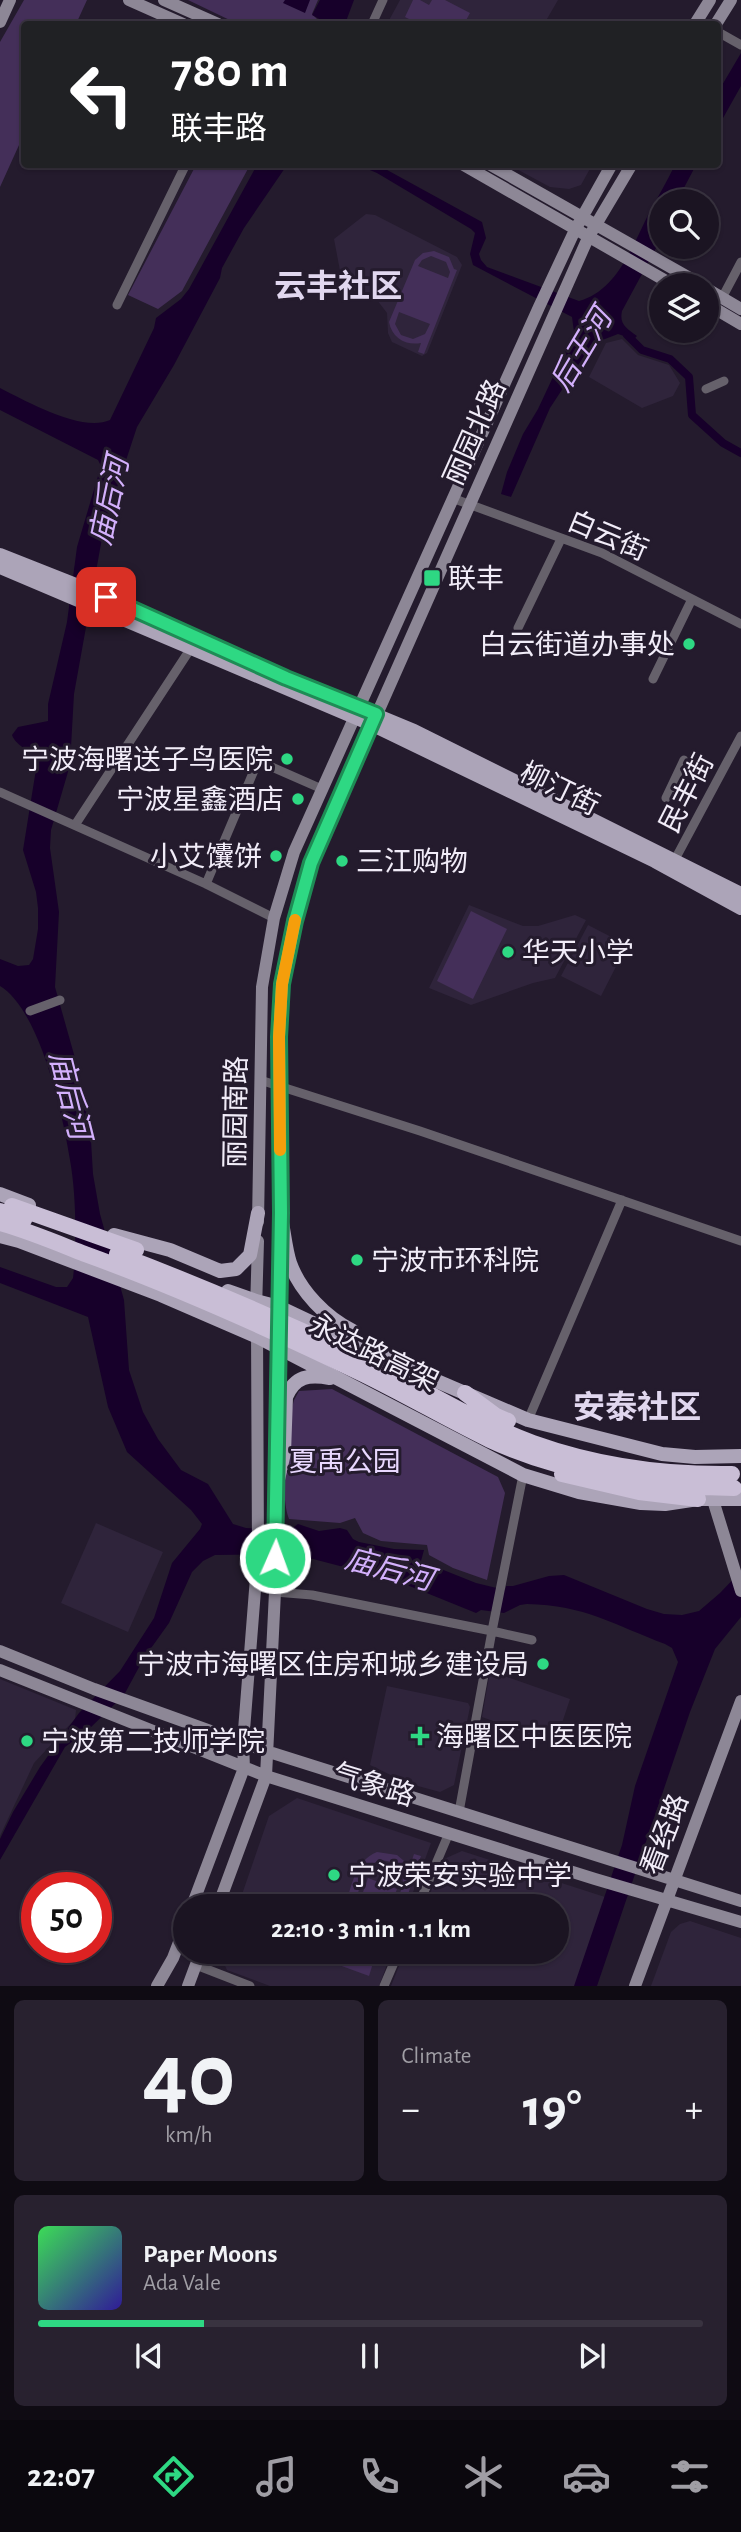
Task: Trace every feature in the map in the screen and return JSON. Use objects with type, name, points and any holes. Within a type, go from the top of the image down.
[{"type":"highway","points":[[0,1207],[181,1268],[256,1301]]},
{"type":"highway","name":"永达路高架","points":[[0,1207],[211,1290],[414,1391],[531,1442],[602,1461],[735,1487]]},
{"type":"highway","name":"永达路高架","points":[[0,1223],[134,1272],[231,1313],[359,1380],[414,1391],[491,1440],[525,1454],[610,1476],[651,1483],[735,1487]]},
{"type":"highway","points":[[414,1391],[487,1447],[518,1460],[570,1476],[639,1492],[706,1500]]},
{"type":"highway","points":[[465,1393],[496,1416],[539,1434],[615,1454],[670,1473]]},
{"type":"main road","points":[[0,22],[10,0]]},
{"type":"main road","points":[[129,0],[176,21]]},
{"type":"main road","points":[[164,0],[211,21]]},
{"type":"main road","points":[[701,21],[710,0]]},
{"type":"main road","points":[[718,21],[731,0]]},
{"type":"main road","points":[[469,168],[650,273]]},
{"type":"main road","points":[[496,168],[682,273]]},
{"type":"main road","name":"丽园北路","points":[[357,712],[539,307],[582,216],[610,168]]},
{"type":"main road","name":"丽园北路","points":[[374,719],[588,238],[630,168]]},
{"type":"main road","points":[[719,296],[741,309]]},
{"type":"main road","points":[[719,311],[741,324]]},
{"type":"main road","points":[[0,555],[36,576],[132,623],[357,712]]},
{"type":"main road","points":[[0,567],[129,606],[357,712]]},
{"type":"main road","name":"柳汀街","points":[[357,712],[672,865],[741,894]]},
{"type":"main road","name":"丽园南路","points":[[243,1743],[259,1525],[256,1301],[262,987],[274,918],[294,852],[357,712]]},
{"type":"main road","name":"丽园南路","points":[[275,1592],[282,984],[311,863],[374,719]]},
{"type":"main road","name":"柳汀街","points":[[672,865],[741,908]]},
{"type":"main road","points":[[0,1194],[126,1252],[256,1301],[279,1307],[414,1391],[465,1393],[528,1420],[663,1454],[695,1457],[741,1456]]},
{"type":"main road","points":[[0,1207],[170,1250],[220,1271],[236,1269],[250,1255],[258,1213]]},
{"type":"main road","points":[[281,1213],[290,1263],[310,1298],[341,1326],[388,1349],[414,1391]]},
{"type":"main road","points":[[0,1236],[133,1284],[258,1337],[277,1348],[359,1380],[523,1475],[579,1492],[641,1503],[665,1504],[706,1500],[735,1487]]},
{"type":"main road","points":[[276,1483],[284,1453],[286,1397],[293,1383],[306,1376],[359,1380]]},
{"type":"main road","points":[[706,1500],[741,1591]]},
{"type":"main road","points":[[222,1894],[266,1776],[275,1592]]},
{"type":"main road","name":"气象路","points":[[0,1651],[125,1701],[266,1751],[741,1901]]},
{"type":"main road","name":"气象路","points":[[0,1670],[266,1776],[741,1922]]},
{"type":"main road","name":"看经路","points":[[635,1986],[665,1899],[741,1701]]},
{"type":"main road","points":[[197,1894],[244,1768],[243,1743]]},
{"type":"main road","points":[[157,1986],[173,1958]]},
{"type":"main road","points":[[188,1986],[196,1965]]},
{"type":"street","points":[[373,21],[383,0]]},
{"type":"street","points":[[721,34],[737,43]]},
{"type":"street","points":[[117,305],[184,168]]},
{"type":"street","points":[[722,298],[741,262]]},
{"type":"street","points":[[706,389],[724,381]]},
{"type":"street","name":"白云街","points":[[452,498],[602,553],[741,624]]},
{"type":"street","points":[[518,628],[561,539]]},
{"type":"street","points":[[653,679],[692,599]]},
{"type":"street","points":[[77,826],[191,648]]},
{"type":"street","name":"民丰街","points":[[672,865],[741,736]]},
{"type":"street","points":[[666,798],[684,760]]},
{"type":"street","points":[[206,884],[258,761],[322,789]]},
{"type":"street","points":[[4,794],[206,884],[274,918]]},
{"type":"street","points":[[30,1012],[60,1000]]},
{"type":"street","points":[[260,1080],[741,1241]]},
{"type":"street","points":[[528,1420],[622,1200]]},
{"type":"street","points":[[459,1812],[493,1618],[523,1475]]},
{"type":"street","points":[[275,1592],[312,1595],[532,1640]]},
{"type":"street","points":[[423,1894],[449,1833]]},
{"type":"street","points":[[384,1986],[393,1964]]},
{"type":"street","points":[[196,1965],[250,1986]]},
{"type":"shaded area","points":[[400,0],[558,0],[546,21],[389,21]]},
{"type":"shaded area","points":[[515,168],[590,168],[581,185],[569,189],[550,187]]},
{"type":"shaded area","points":[[366,214],[375,215],[457,257],[462,265],[427,353],[422,356],[392,342],[388,333],[387,313],[377,300],[352,290],[341,276],[334,239]]},
{"type":"shaded area","points":[[622,339],[638,355],[669,365],[680,383],[673,396],[642,408],[589,377],[606,343]]},
{"type":"shaded area","name":"华天小学","points":[[469,905],[523,926],[538,926],[575,915],[586,920],[555,978],[471,1005],[429,988]]},
{"type":"shaded area","points":[[588,925],[627,945],[601,996],[561,976]]},
{"type":"shaded area","points":[[96,1523],[163,1552],[128,1632],[61,1603]]},
{"type":"shaded area","points":[[490,1671],[570,1699],[555,1744],[482,1717]]},
{"type":"shaded area","name":"宁波第二技师学院","points":[[0,1679],[76,1710],[75,1719],[34,1763],[0,1836]]},
{"type":"shaded area","name":"海曙区中医医院","points":[[387,1686],[468,1703],[470,1707],[454,1785],[440,1792],[407,1783],[370,1765]]},
{"type":"shaded area","name":"宁波荣安实验中学","points":[[297,1798],[431,1843],[412,1894],[242,1894],[269,1816]]},
{"type":"shaded area","points":[[462,1851],[605,1897],[575,1986],[391,1986],[400,1964],[569,1964],[569,1894],[430,1894],[444,1859]]},
{"type":"shaded area","points":[[690,1921],[741,1938],[741,1986],[651,1986],[671,1932],[680,1924]]},
{"type":"shaded area","points":[[224,1964],[387,1964],[379,1986],[270,1986],[227,1970]]},
{"type":"green space","points":[[24,0],[87,0],[77,21],[21,21],[21,141],[0,187],[0,42]]},
{"type":"green space","points":[[188,0],[318,0],[312,14],[319,21],[232,21]]},
{"type":"green space","points":[[413,0],[429,5],[432,0],[445,0],[470,13],[466,21],[413,21],[405,17]]},
{"type":"green space","points":[[194,168],[248,168],[182,291],[158,309],[128,295]]},
{"type":"green space","points":[[434,251],[449,257],[457,270],[424,354],[418,352],[421,343],[400,340],[389,322],[415,260],[423,253]],"holes":[[[431,256],[446,262],[450,272],[448,278],[418,266],[422,260]],[[399,312],[430,324],[425,334],[413,339],[401,335],[395,324]]]},
{"type":"green space","points":[[471,911],[507,929],[473,999],[437,981]]},
{"type":"green space","name":"夏禹公园","points":[[332,1389],[498,1477],[505,1493],[487,1580],[453,1568],[429,1555],[427,1545],[381,1541],[363,1533],[355,1518],[340,1523],[289,1519],[284,1478],[294,1400],[299,1391]]},
{"type":"green space","points":[[377,1852],[397,1855],[410,1866],[414,1854],[421,1856],[408,1894],[399,1894],[403,1879],[399,1868],[383,1861],[372,1864],[367,1869],[358,1894],[348,1894],[359,1868]]},
{"type":"green space","points":[[368,1878],[397,1889],[395,1894],[362,1894]]},
{"type":"green space","points":[[339,1964],[373,1964],[369,1976]]},
{"type":"water","points":[[285,0],[310,0],[305,13],[283,3]]},
{"type":"water","points":[[320,0],[354,0],[346,21],[321,21],[312,15]]},
{"type":"water","points":[[741,53],[741,86],[721,122],[721,87]]},
{"type":"water","name":"庙后河","points":[[255,168],[285,168],[244,228],[174,365],[137,427],[104,527],[74,694],[70,765],[51,830],[50,848],[59,912],[55,987],[90,1124],[93,1174],[100,1214],[124,1300],[129,1370],[143,1412],[158,1439],[181,1470],[208,1484],[233,1524],[246,1528],[290,1530],[298,1524],[319,1531],[340,1528],[347,1530],[353,1539],[359,1542],[394,1549],[424,1550],[421,1561],[476,1583],[505,1590],[506,1586],[564,1575],[664,1614],[682,1615],[699,1611],[741,1571],[741,1617],[715,1649],[690,1712],[597,1986],[574,1986],[622,1845],[635,1786],[678,1662],[672,1648],[665,1644],[599,1617],[566,1608],[527,1604],[504,1613],[481,1610],[476,1613],[397,1581],[294,1554],[215,1555],[203,1561],[192,1572],[169,1623],[144,1658],[124,1695],[88,1730],[65,1747],[0,1860],[0,1839],[40,1767],[79,1713],[120,1671],[154,1618],[172,1563],[202,1524],[191,1510],[127,1452],[108,1407],[88,1317],[0,1283],[0,1267],[56,1287],[67,1287],[73,1278],[75,1203],[62,1117],[38,1040],[27,1017],[0,986],[0,959],[18,966],[29,965],[33,959],[38,929],[36,892],[23,850],[37,763],[12,735],[18,727],[48,721],[48,704],[67,622],[77,547],[101,466],[98,460],[0,410],[0,388],[70,419],[98,423],[110,420],[154,328],[156,318],[181,299]]},
{"type":"water","name":"后王河","points":[[365,168],[383,168],[482,222],[486,238],[479,254],[487,267],[579,301],[604,288],[614,277],[649,213],[650,259],[621,316],[627,328],[637,336],[631,342],[627,337],[618,334],[592,344],[550,408],[511,497],[501,494],[507,472],[574,332],[572,317],[473,265],[470,254],[475,233]]},
{"type":"water","points":[[673,168],[694,168],[683,189],[662,189]]},
{"type":"waterway","name":"后王河","points":[[627,335],[642,350],[670,359],[689,377],[692,415],[723,443],[741,453]]},
{"type":"slow traffic","points":[[280,1150],[279,1037],[282,984],[295,920]]},
{"type":"place","name":"联丰","points":[[432,578]]},
{"type":"place","name":"白云街道办事处","points":[[689,644]]},
{"type":"place","name":"宁波海曙送子鸟医院","points":[[287,759]]},
{"type":"place","name":"宁波星鑫酒店","points":[[298,799]]},
{"type":"place","name":"小艾馕饼","points":[[276,856]]},
{"type":"place","name":"三江购物","points":[[342,861]]},
{"type":"place","name":"华天小学","points":[[508,952]]},
{"type":"place","name":"宁波市环科院","points":[[357,1260]]},
{"type":"place","name":"宁波市海曙区住房和城乡建设局","points":[[543,1664]]},
{"type":"place","name":"海曙区中医医院","points":[[420,1736]]},
{"type":"place","name":"宁波第二技师学院","points":[[27,1741]]},
{"type":"place","name":"宁波荣安实验中学","points":[[334,1875]]},
{"type":"district","name":"云丰社区","points":[[338,286]]},
{"type":"district","name":"安泰社区","points":[[637,1407]]},
{"type":"route","points":[[106,597],[286,678],[376,714],[311,863],[282,984],[279,1037],[281,1213],[275,1558]]}]
